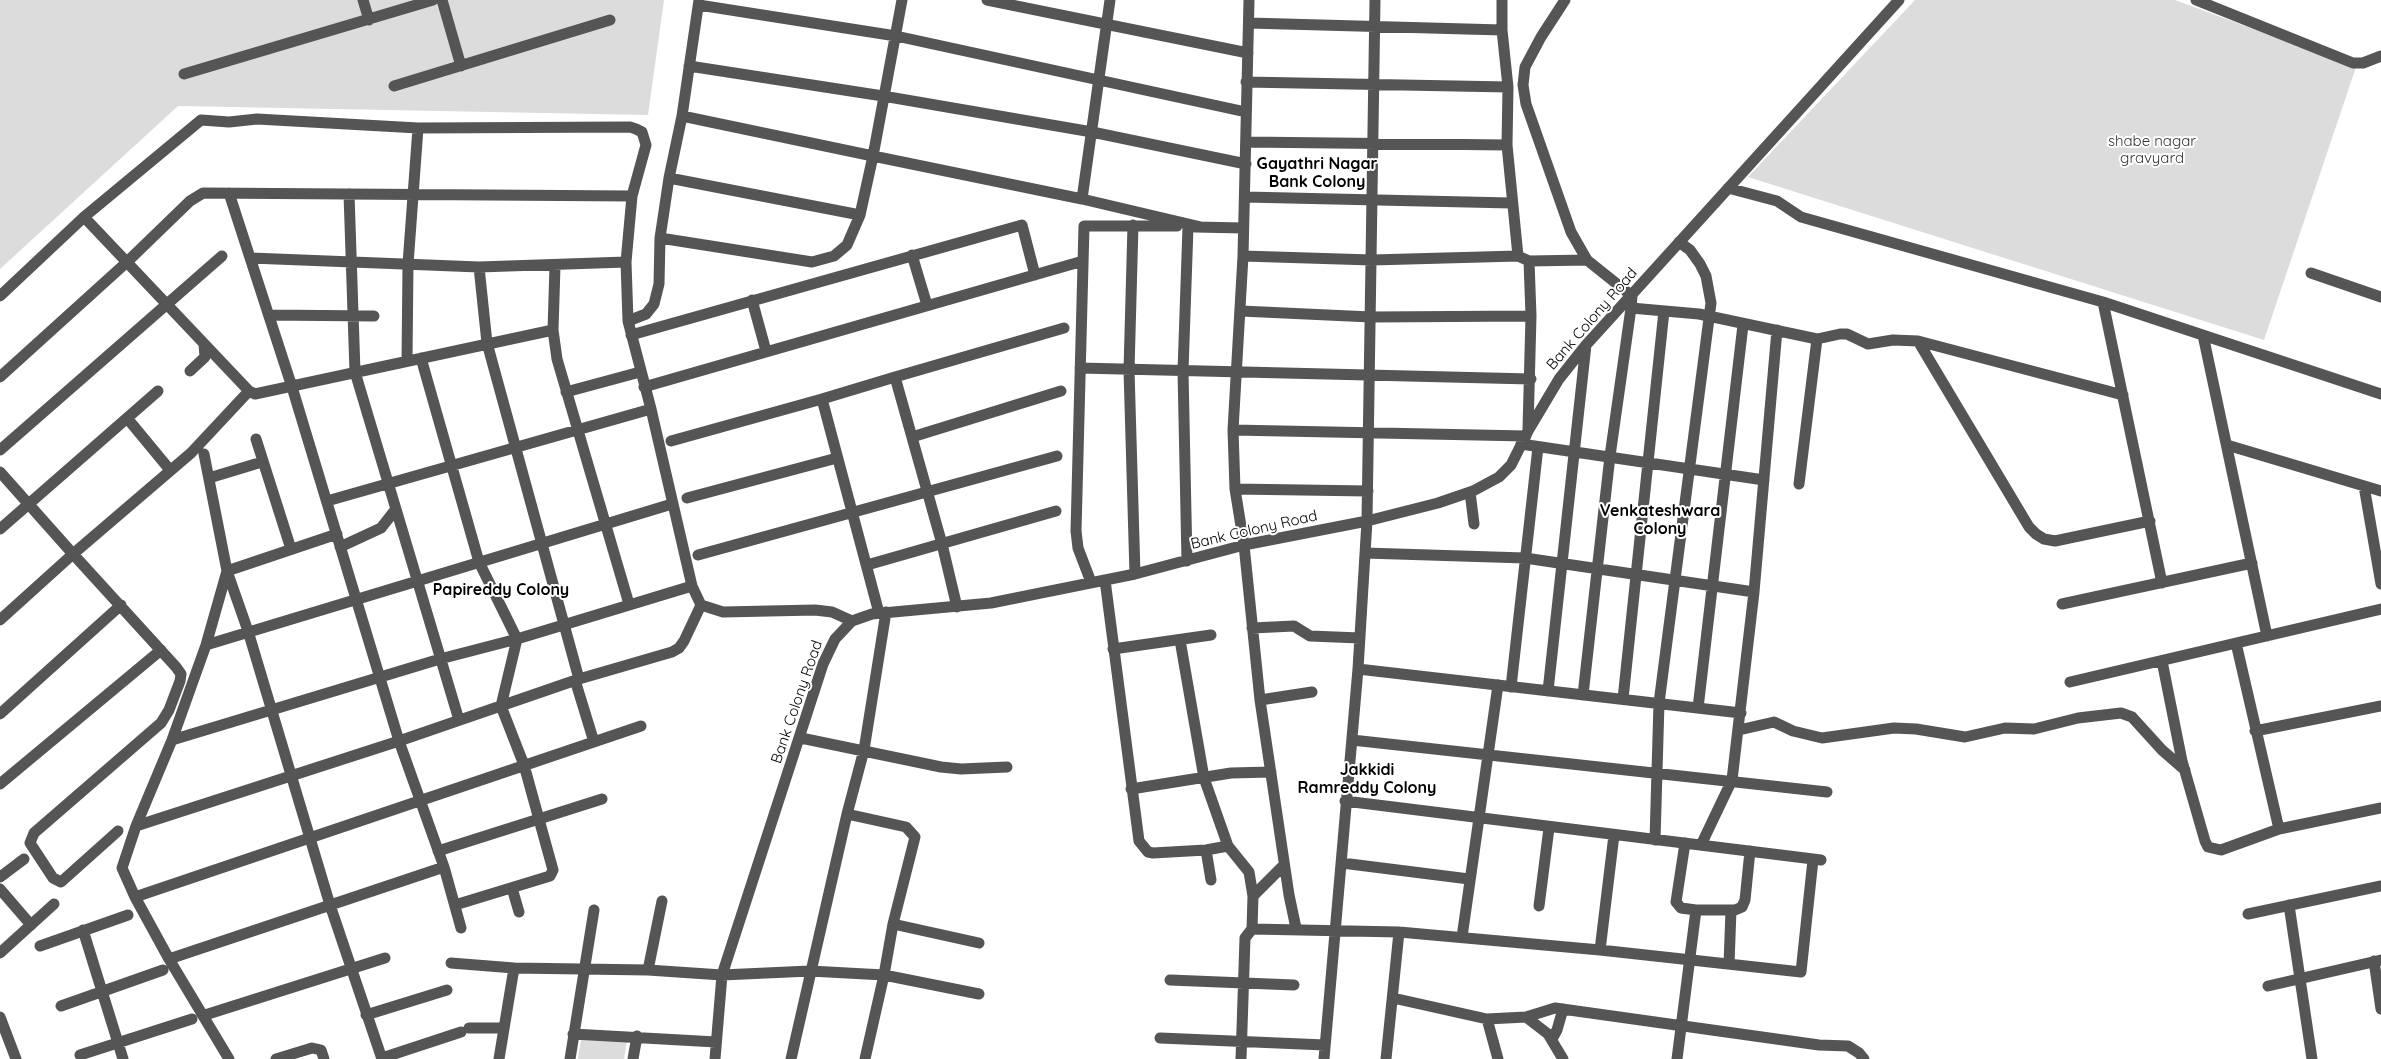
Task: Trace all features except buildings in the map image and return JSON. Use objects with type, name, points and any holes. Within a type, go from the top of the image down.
[{"type":"street","points":[[363,0],[369,20]]},
{"type":"street","points":[[184,74],[433,0]]},
{"type":"street","points":[[442,0],[461,66]]},
{"type":"street","points":[[660,238],[812,262],[834,256],[847,245],[860,216],[902,0]]},
{"type":"street","points":[[987,0],[1106,26],[1248,53]]},
{"type":"street","points":[[1082,199],[1110,0]]},
{"type":"street","points":[[1249,0],[1241,311],[1232,430],[1235,489],[1244,545],[1260,700],[1284,864],[1296,928]]},
{"type":"street","points":[[1324,1059],[1358,669],[1367,521],[1375,0]]},
{"type":"street","points":[[1502,0],[1502,30],[1508,87],[1507,145],[1511,202],[1524,258],[1531,316],[1531,379],[1525,437]]},
{"type":"street","points":[[1565,0],[1541,36],[1525,66],[1523,85],[1526,104],[1571,232],[1587,260],[1597,270],[1632,296],[1610,456],[1599,569],[1583,695]]},
{"type":"street","name":"Bank Colony Road","points":[[715,1059],[722,975],[801,738],[823,664],[835,639],[852,621],[882,613],[957,607],[1135,574],[1244,545],[1367,521],[1438,503],[1470,492],[1499,477],[1508,470],[1559,379],[1586,345],[1899,0]]},
{"type":"street","points":[[2196,0],[2353,63],[2363,63],[2381,56]]},
{"type":"street","points":[[628,322],[646,314],[654,304],[659,284],[660,238],[669,178],[682,116],[688,66],[699,3],[896,36],[1246,112]]},
{"type":"street","points":[[394,86],[610,20]]},
{"type":"street","points":[[1249,23],[1502,30]]},
{"type":"street","points":[[688,66],[883,96],[1092,132],[1246,164]]},
{"type":"street","points":[[1246,82],[1508,87]]},
{"type":"street","points":[[682,116],[1082,199],[1201,227]]},
{"type":"street","points":[[0,296],[84,217],[201,120],[229,122],[258,119],[418,128],[630,127],[642,132],[646,145],[632,196],[626,262],[628,322],[651,409],[692,586],[702,605],[723,612],[823,611],[832,612],[852,621]]},
{"type":"street","points":[[407,361],[408,264],[418,128]]},
{"type":"street","points":[[1246,142],[1507,145]]},
{"type":"street","points":[[669,178],[860,216]]},
{"type":"street","points":[[1728,188],[1777,201],[1801,217],[2103,302],[2381,394]]},
{"type":"street","points":[[0,377],[127,262],[190,201],[203,193],[349,194],[414,192],[632,196]]},
{"type":"street","points":[[229,193],[292,387],[399,741],[444,867],[461,928]]},
{"type":"street","points":[[349,194],[355,372],[458,720]]},
{"type":"street","points":[[1245,197],[1372,201],[1511,202]]},
{"type":"street","points":[[84,217],[249,391],[260,394],[553,330]]},
{"type":"street","points":[[631,335],[1022,225],[1035,275]]},
{"type":"street","points":[[1091,582],[1078,548],[1076,531],[1084,226],[1133,225],[1243,228]]},
{"type":"street","points":[[1133,225],[1129,370],[1135,574]]},
{"type":"street","points":[[1187,561],[1184,371],[1188,227]]},
{"type":"street","points":[[1655,840],[1659,703],[1688,468],[1711,303],[1706,276],[1690,250],[1679,242]]},
{"type":"street","points":[[912,255],[927,305]]},
{"type":"street","points":[[0,450],[222,256]]},
{"type":"street","points":[[1243,256],[1372,260],[1524,258],[1587,260]]},
{"type":"street","points":[[251,258],[479,267],[555,266],[626,262]]},
{"type":"street","points":[[644,387],[1083,261]]},
{"type":"street","points":[[555,266],[553,330],[557,359],[629,604]]},
{"type":"street","points":[[479,267],[487,343],[564,624],[594,742]]},
{"type":"street","points":[[2311,273],[2381,297]]},
{"type":"street","points":[[752,300],[766,351]]},
{"type":"street","points":[[2103,302],[2162,583]]},
{"type":"street","points":[[1631,308],[1708,316],[1743,325],[1816,339],[1847,334],[1868,344],[1893,340],[1918,341],[2123,395]]},
{"type":"street","points":[[1241,311],[1371,317],[1531,316]]},
{"type":"street","points":[[1623,699],[1664,311]]},
{"type":"street","points":[[269,316],[374,316]]},
{"type":"street","points":[[1698,708],[1743,325]]},
{"type":"street","points":[[670,441],[1064,328]]},
{"type":"street","points":[[1701,846],[1732,780],[1754,592],[1777,330]]},
{"type":"street","points":[[2203,335],[2268,636]]},
{"type":"street","points":[[1799,484],[1816,339]]},
{"type":"street","points":[[1918,341],[2024,518],[2036,534],[2044,539],[2055,541],[2150,521]]},
{"type":"street","points":[[190,371],[205,357],[204,344]]},
{"type":"street","points":[[1548,691],[1586,345]]},
{"type":"street","points":[[421,358],[479,562],[517,639],[501,706],[524,765],[553,874],[455,905]]},
{"type":"street","points":[[1080,368],[1531,379]]},
{"type":"street","points":[[566,392],[640,372]]},
{"type":"street","points":[[895,377],[942,544],[957,607]]},
{"type":"street","points":[[0,529],[158,391]]},
{"type":"street","points":[[0,620],[73,554],[191,453],[249,391]]},
{"type":"street","points":[[912,437],[1061,391]]},
{"type":"street","points":[[791,1059],[847,814],[864,750],[882,613],[837,458],[822,398]]},
{"type":"street","points":[[327,501],[651,409]]},
{"type":"street","points":[[127,418],[170,470]]},
{"type":"street","points":[[1232,430],[1525,437],[1538,447],[1764,480]]},
{"type":"street","points":[[256,439],[291,550]]},
{"type":"street","points":[[2226,445],[2381,491]]},
{"type":"street","points":[[1511,687],[1538,447]]},
{"type":"street","points":[[204,454],[227,571],[248,631],[270,710],[350,969],[382,1059],[465,1030],[503,1028]]},
{"type":"street","points":[[698,555],[927,490],[1057,456]]},
{"type":"street","points":[[687,498],[837,458]]},
{"type":"street","points":[[209,478],[262,462]]},
{"type":"street","points":[[0,472],[121,605],[180,674],[180,681],[165,717],[34,832],[30,843],[53,878],[61,882],[118,831]]},
{"type":"street","points":[[2364,486],[2381,584]]},
{"type":"street","points":[[1235,489],[1368,491]]},
{"type":"street","points":[[1470,492],[1474,524]]},
{"type":"street","points":[[206,645],[672,504]]},
{"type":"street","points":[[340,546],[380,528],[396,509]]},
{"type":"street","points":[[867,565],[1056,511]]},
{"type":"street","points":[[227,571],[337,534]]},
{"type":"street","points":[[1365,553],[1526,558],[1754,592]]},
{"type":"street","points":[[2062,604],[2252,563]]},
{"type":"street","points":[[227,571],[206,645],[172,740],[136,826],[122,868],[135,897],[169,959],[205,1015],[229,1059]]},
{"type":"street","points":[[1105,580],[1139,842],[1148,852],[1206,850],[1228,846]]},
{"type":"street","points":[[172,740],[379,677],[517,639],[692,586]]},
{"type":"street","points":[[0,714],[121,605]]},
{"type":"street","points":[[136,826],[679,648],[702,605]]},
{"type":"street","points":[[2070,682],[2381,609]]},
{"type":"street","points":[[1252,628],[1294,626],[1310,636],[1360,638]]},
{"type":"street","points":[[1113,649],[1211,636]]},
{"type":"street","points":[[1180,640],[1204,778],[1228,846],[1249,872],[1253,896],[1252,929],[1245,938],[1241,1059]]},
{"type":"street","points":[[2236,643],[2279,829]]},
{"type":"street","points":[[0,784],[161,650]]},
{"type":"street","points":[[2162,661],[2185,770],[2204,842],[2208,847],[2221,850],[2279,829],[2381,808]]},
{"type":"street","points":[[1358,669],[1741,713]]},
{"type":"street","points":[[1462,937],[1498,685]]},
{"type":"street","points":[[1260,700],[1312,692]]},
{"type":"street","points":[[2255,731],[2381,706]]},
{"type":"street","points":[[1739,730],[1774,722],[1794,731],[1822,738],[1894,728],[1916,729],[1964,736],[2005,728],[2034,729],[2078,718],[2121,713],[2132,718],[2162,750],[2185,770]]},
{"type":"street","points":[[135,897],[420,799],[642,726]]},
{"type":"street","points":[[801,738],[961,769],[1007,767]]},
{"type":"street","points":[[1352,740],[1732,780],[1827,792]]},
{"type":"street","points":[[1131,789],[1231,773],[1271,772]]},
{"type":"street","points":[[438,851],[602,799]]},
{"type":"street","points":[[1252,929],[1296,928],[1399,932],[1600,950],[1801,972],[1817,860],[1345,802]]},
{"type":"street","points":[[847,814],[906,827],[915,838],[892,924],[884,975],[865,1059]]},
{"type":"street","points":[[1540,906],[1549,828]]},
{"type":"street","points":[[1600,950],[1614,835]]},
{"type":"street","points":[[1685,844],[1676,902],[1681,908],[1696,910],[1731,910],[1742,907],[1746,900],[1750,851]]},
{"type":"street","points":[[1206,850],[1211,880]]},
{"type":"street","points":[[0,877],[24,859]]},
{"type":"street","points":[[1342,863],[1469,878]]},
{"type":"street","points":[[1253,896],[1284,864]]},
{"type":"street","points":[[169,959],[444,867]]},
{"type":"street","points":[[2248,914],[2381,886]]},
{"type":"street","points":[[512,888],[519,912]]},
{"type":"street","points":[[0,890],[30,925]]},
{"type":"street","points":[[648,970],[662,901]]},
{"type":"street","points":[[0,953],[54,904]]},
{"type":"street","points":[[2289,905],[2312,1059]]},
{"type":"street","points":[[570,1059],[594,910]]},
{"type":"street","points":[[1678,1059],[1696,910]]},
{"type":"street","points":[[1729,964],[1731,910]]},
{"type":"street","points":[[40,946],[128,915]]},
{"type":"street","points":[[892,924],[979,943]]},
{"type":"street","points":[[83,930],[123,1059]]},
{"type":"street","points":[[1386,1059],[1399,932]]},
{"type":"street","points":[[205,1015],[384,958]]},
{"type":"street","points":[[2268,986],[2377,960],[2381,1009]]},
{"type":"street","points":[[451,963],[514,968],[648,970],[722,975],[810,971],[884,975],[978,994]]},
{"type":"street","points":[[499,1059],[514,968]]},
{"type":"street","points":[[61,1006],[163,970]]},
{"type":"street","points":[[1170,980],[1294,985]]},
{"type":"street","points":[[366,1015],[447,990]]},
{"type":"street","points":[[1393,998],[1487,1019],[1526,1017],[1555,1008],[1563,1009],[1819,1045],[1848,1046],[1859,1053],[1864,1059]]},
{"type":"street","points":[[1552,1039],[1558,1030],[1563,1009]]},
{"type":"street","points":[[0,1017],[16,1059]]},
{"type":"street","points":[[1526,1017],[1552,1039],[1563,1059]]},
{"type":"street","points":[[80,1055],[192,1019]]},
{"type":"street","points":[[1487,1019],[1498,1059]]},
{"type":"street","points":[[573,1034],[637,1036],[716,1042]]},
{"type":"street","points":[[633,1059],[637,1036]]},
{"type":"street","points":[[1160,1038],[1325,1045]]},
{"type":"street","points":[[276,1059],[312,1048],[321,1050],[324,1059]]},
{"type":"green space","points":[[0,0],[664,0],[648,115],[178,106],[0,269]]},
{"type":"green space","name":"shabe nagar gravyard","points":[[1915,0],[2175,0],[2356,67],[2264,340],[1748,177]]},
{"type":"green space","points":[[581,1040],[627,1041],[624,1059],[578,1059]]},
{"type":"district","name":"Gayathri Nagar Bank Colony","points":[[1317,173]]},
{"type":"district","name":"Venkateshwara Colony","points":[[1660,520]]},
{"type":"district","name":"Papireddy Colony","points":[[501,590]]},
{"type":"district","name":"Jakkidi Ramreddy Colony","points":[[1367,779]]}]
